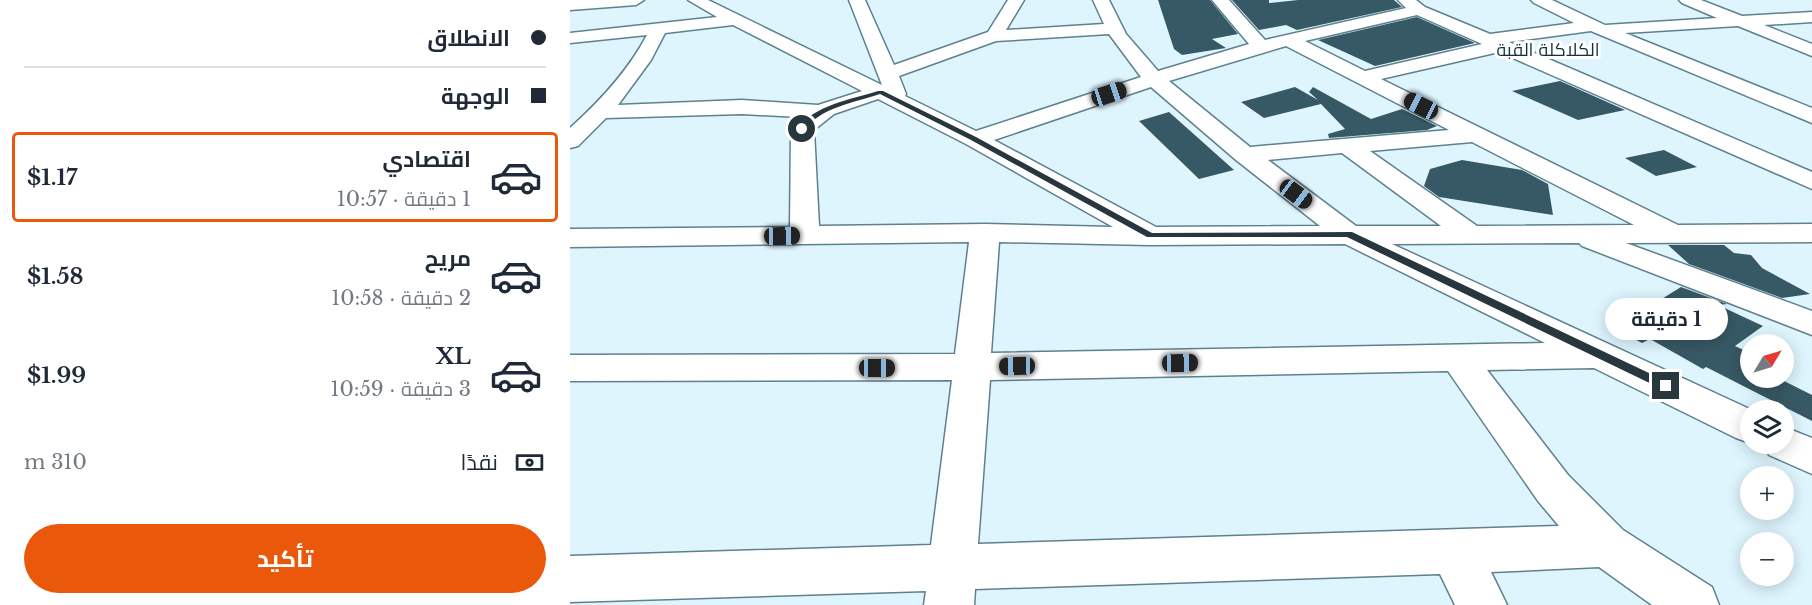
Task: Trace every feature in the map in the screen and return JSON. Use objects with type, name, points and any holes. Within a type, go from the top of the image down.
[{"type":"street","points":[[570,5],[636,0]]},
{"type":"street","points":[[696,0],[733,20],[889,89],[974,139],[1150,236]]},
{"type":"street","points":[[857,0],[889,89]]},
{"type":"street","points":[[994,36],[1016,0]]},
{"type":"street","points":[[1101,0],[1118,36],[1154,79],[1348,234],[1740,422]]},
{"type":"street","points":[[1220,0],[1261,46]]},
{"type":"street","points":[[1539,0],[1597,28],[1812,116]]},
{"type":"street","points":[[1687,0],[1810,49]]},
{"type":"street","points":[[974,139],[1261,46],[1412,5],[1493,43],[1812,181]]},
{"type":"street","points":[[1364,77],[1493,43],[1597,28],[1812,17]]},
{"type":"street","points":[[570,38],[733,20]]},
{"type":"street","points":[[570,141],[601,112],[650,49],[658,28]]},
{"type":"street","points":[[805,236],[802,129],[806,122],[821,112],[889,89],[994,36],[1114,29]]},
{"type":"street","points":[[1286,39],[1674,234]]},
{"type":"street","points":[[601,112],[742,107],[821,112]]},
{"type":"street","points":[[1245,154],[1349,147],[1478,134]]},
{"type":"street","points":[[1349,147],[1470,234]]},
{"type":"street","points":[[951,586],[985,233]]},
{"type":"street","points":[[570,238],[985,233],[1150,236],[1812,233]]},
{"type":"street","points":[[1574,233],[1812,324]]},
{"type":"street","points":[[570,368],[971,367],[1603,355]]},
{"type":"street","points":[[1458,358],[1553,488],[1606,545],[1694,605]]},
{"type":"street","points":[[1794,448],[1812,457]]},
{"type":"street","points":[[570,579],[951,586],[1453,552],[1606,545]]},
{"type":"street","points":[[1453,552],[1482,605]]},
{"type":"building","points":[[1158,0],[1210,0],[1238,34],[1212,39],[1226,48],[1182,55],[1174,49]]},
{"type":"building","points":[[1232,0],[1269,0],[1269,3],[1298,0],[1394,0],[1402,7],[1297,30],[1286,25],[1259,30]]},
{"type":"building","points":[[1417,17],[1475,43],[1375,66],[1318,40]]},
{"type":"building","points":[[1560,81],[1625,110],[1578,120],[1512,91]]},
{"type":"building","points":[[1295,87],[1318,100],[1309,92],[1313,87],[1371,119],[1402,109],[1437,126],[1427,130],[1329,138],[1328,134],[1345,129],[1321,104],[1264,118],[1241,102]]},
{"type":"building","points":[[1169,112],[1234,170],[1199,179],[1139,121]]},
{"type":"building","points":[[1664,150],[1697,167],[1656,176],[1625,158]]},
{"type":"building","points":[[1462,160],[1522,170],[1548,184],[1553,215],[1439,197],[1424,186],[1430,169]]},
{"type":"building","points":[[1668,245],[1724,245],[1734,253],[1751,255],[1762,268],[1810,294],[1782,298],[1689,264]]},
{"type":"building","points":[[1681,287],[1727,304],[1718,305],[1763,326],[1752,334],[1740,334],[1740,342],[1735,346],[1740,348],[1740,384],[1706,367],[1703,369],[1650,339],[1642,343],[1608,325],[1648,303],[1652,305]]},
{"type":"building","points":[[1794,386],[1812,395],[1812,421],[1794,412],[1794,400],[1771,400],[1747,388],[1794,388]]},
{"type":"district","name":"الكلاكلة القبة","points":[[1548,50]]},
{"type":"route","points":[[802,129],[806,122],[821,112],[880,92],[974,139],[1150,236],[1348,234],[1666,386]]}]
